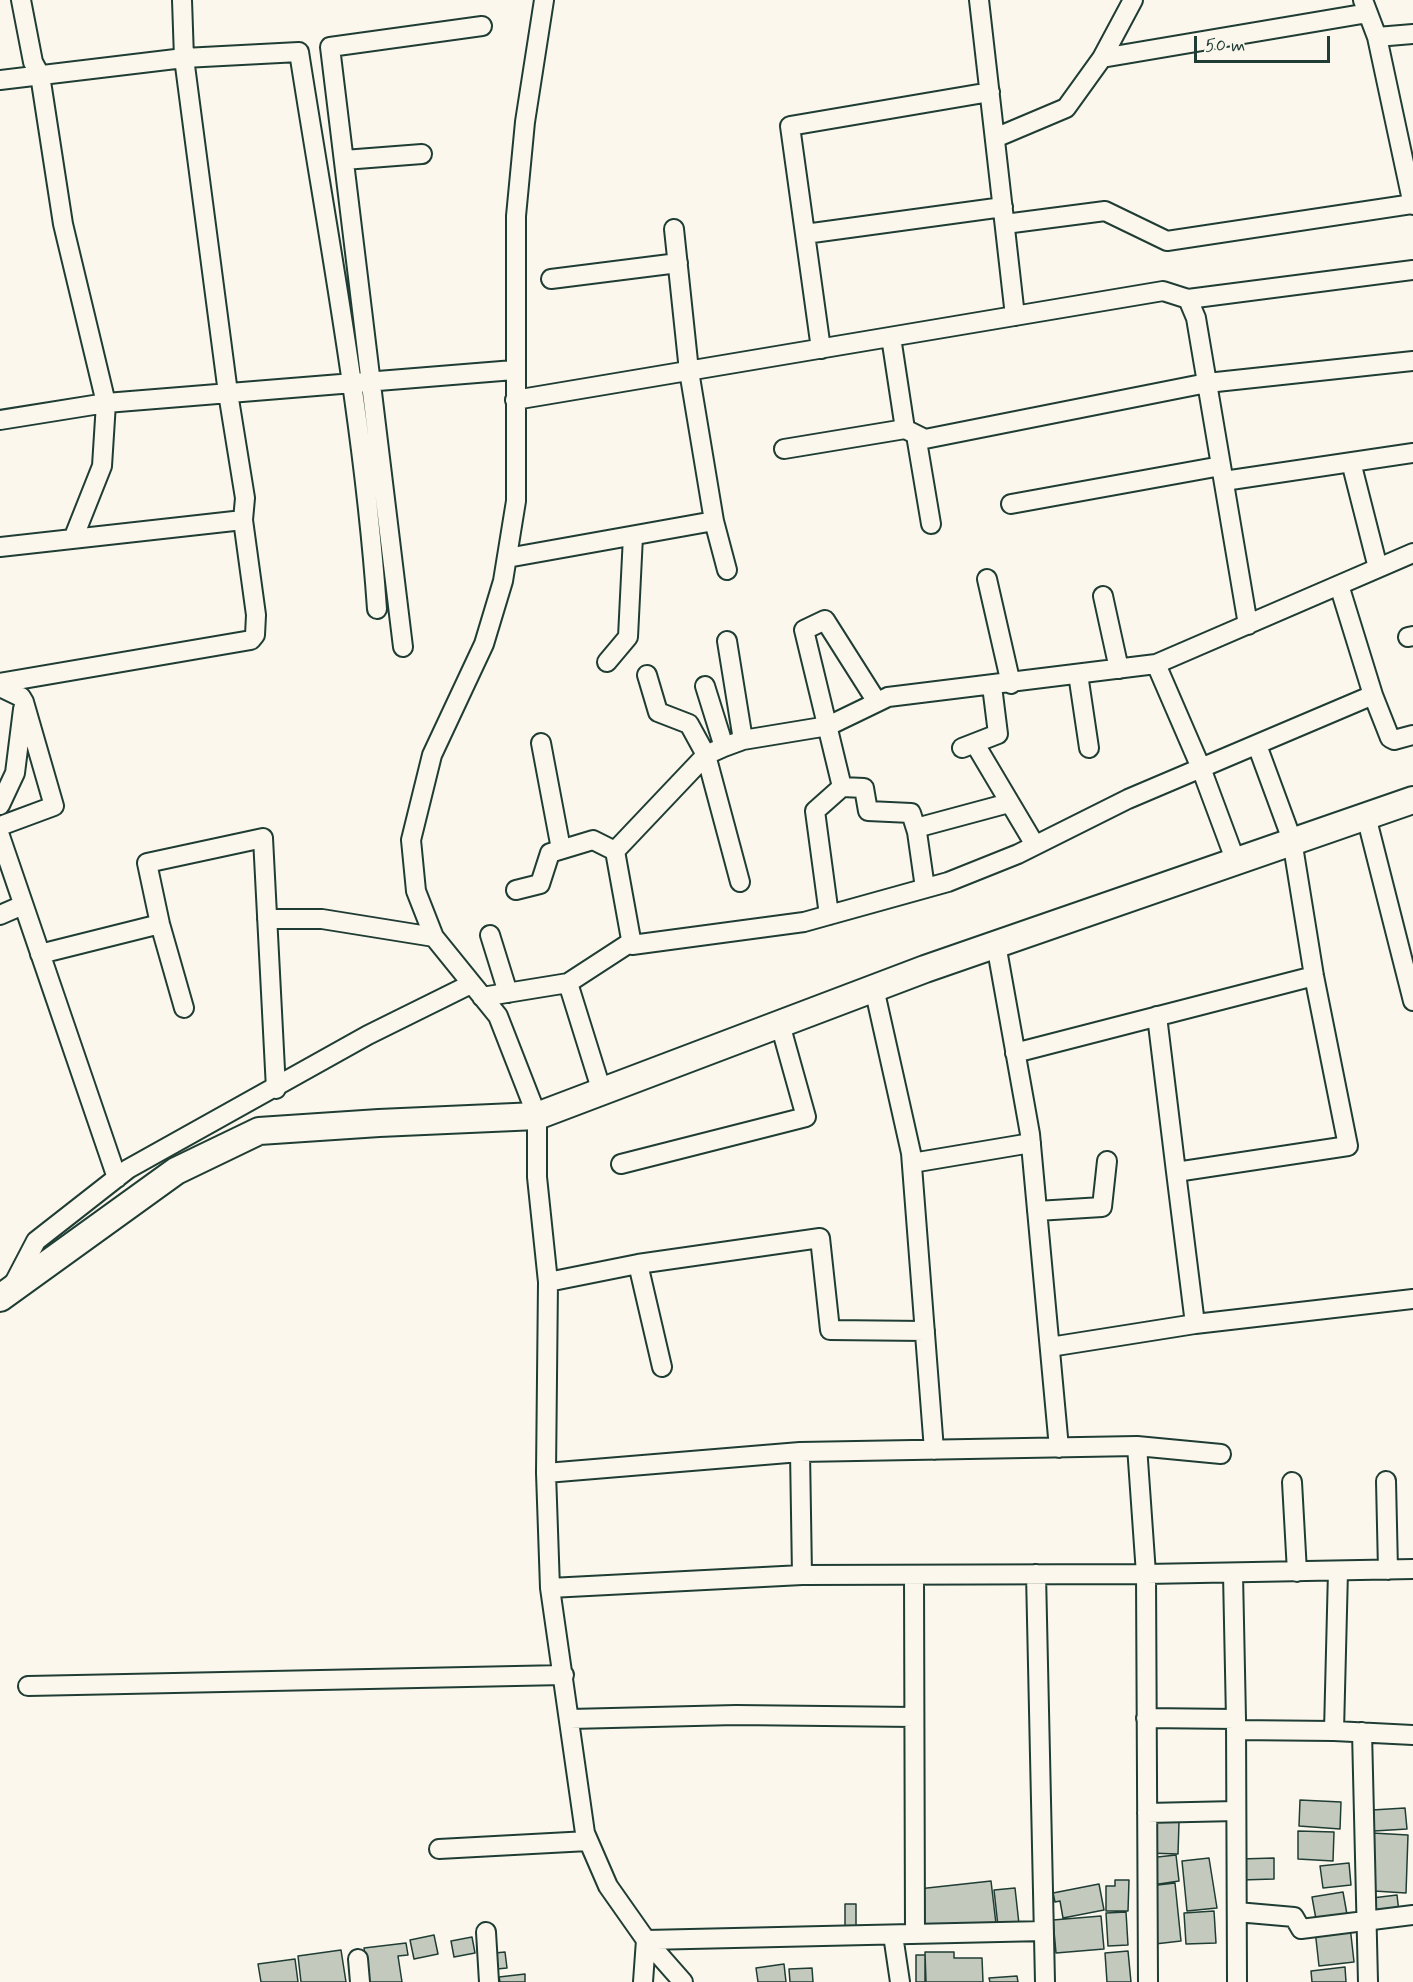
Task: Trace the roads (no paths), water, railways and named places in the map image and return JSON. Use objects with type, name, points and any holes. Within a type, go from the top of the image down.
[{"type":"street","points":[[21,0],[33,62],[40,75],[63,224],[106,403],[102,466],[73,539]]},
{"type":"street","points":[[0,685],[251,640],[255,634],[256,615],[243,520],[245,498],[228,393],[184,58],[182,0]]},
{"type":"street","points":[[544,0],[525,122],[516,216],[514,370],[516,501],[507,558],[503,581],[483,644],[432,756],[411,840],[416,891],[434,937],[498,1016],[537,1116],[537,1177],[548,1282],[546,1473],[550,1588],[588,1841],[608,1887],[646,1940],[683,1982]]},
{"type":"street","points":[[979,0],[1016,316]]},
{"type":"street","points":[[995,138],[1066,108],[1102,58],[1133,0]]},
{"type":"street","points":[[805,234],[1004,215],[1105,211],[1167,241],[1413,205],[1377,37],[1366,7],[1102,58]]},
{"type":"street","points":[[403,647],[330,47],[482,26]]},
{"type":"street","points":[[1377,37],[1413,34]]},
{"type":"street","points":[[0,80],[184,58],[299,52],[351,383],[372,539],[377,609]]},
{"type":"street","points":[[821,349],[790,126],[990,92]]},
{"type":"street","points":[[344,160],[422,154]]},
{"type":"street","points":[[675,229],[689,371],[714,521],[727,570]]},
{"type":"street","points":[[551,279],[678,263]]},
{"type":"street","points":[[515,400],[1163,291],[1188,299],[1413,270]]},
{"type":"street","points":[[1188,299],[1196,318],[1248,624]]},
{"type":"street","points":[[891,337],[931,524]]},
{"type":"street","points":[[784,449],[910,432],[925,439],[1207,383],[1413,361]]},
{"type":"street","points":[[0,420],[106,403],[514,370]]},
{"type":"street","points":[[1011,504],[1222,473],[1351,462],[1413,453]]},
{"type":"street","points":[[1351,462],[1378,568]]},
{"type":"street","points":[[0,547],[243,520]]},
{"type":"street","points":[[507,558],[714,521]]},
{"type":"street","points":[[607,662],[628,637],[633,536]]},
{"type":"street","points":[[615,851],[659,801],[706,755],[724,747],[743,741],[828,726],[888,697],[1011,684],[1156,664],[1413,553]]},
{"type":"street","points":[[987,579],[1011,684]]},
{"type":"street","points":[[1339,585],[1373,695],[1390,738],[1394,740],[1413,735]]},
{"type":"street","points":[[1103,596],[1119,669]]},
{"type":"street","points":[[842,787],[804,630],[825,620],[877,702]]},
{"type":"street","points":[[727,641],[743,741]]},
{"type":"street","points":[[1156,664],[1201,768],[1236,862]]},
{"type":"street","points":[[1078,674],[1089,748]]},
{"type":"street","points":[[647,675],[658,712],[689,724],[706,755],[740,882]]},
{"type":"street","points":[[0,685],[21,697],[24,702],[54,806],[0,826]]},
{"type":"street","points":[[705,686],[724,747]]},
{"type":"street","points":[[992,686],[998,734],[968,746],[1009,803],[1035,846]]},
{"type":"street","points":[[615,851],[632,945],[781,925],[829,915],[948,882],[1035,846],[1128,799],[1373,695]]},
{"type":"street","points":[[0,805],[24,702]]},
{"type":"street","points":[[542,743],[561,849]]},
{"type":"street","points":[[1176,1172],[1348,1146],[1314,976],[1292,840],[1257,745]]},
{"type":"street","points":[[829,915],[815,811],[842,787],[864,788],[868,811],[910,813],[916,828],[925,888]]},
{"type":"street","points":[[5,1295],[176,1171],[259,1131],[537,1116],[874,988],[1236,862],[1292,840],[1413,800]]},
{"type":"street","points":[[916,828],[1009,803]]},
{"type":"street","points":[[1366,816],[1413,1001]]},
{"type":"street","points":[[0,836],[117,1178]]},
{"type":"street","points":[[184,1008],[160,924],[147,863],[263,838],[276,1089]]},
{"type":"street","points":[[516,890],[540,884],[550,853],[593,840],[615,851]]},
{"type":"street","points":[[0,915],[23,905]]},
{"type":"street","points":[[267,919],[322,920],[434,937]]},
{"type":"street","points":[[40,954],[160,924]]},
{"type":"street","points":[[490,935],[508,993]]},
{"type":"street","points":[[5,1295],[36,1241],[117,1178],[368,1035],[477,991],[508,993],[568,983],[631,942]]},
{"type":"street","points":[[996,944],[1031,1143],[1059,1448]]},
{"type":"street","points":[[1015,1053],[1314,976]]},
{"type":"street","points":[[568,983],[602,1092]]},
{"type":"street","points":[[874,988],[912,1163],[934,1450]]},
{"type":"street","points":[[1157,1016],[1195,1323]]},
{"type":"street","points":[[621,1164],[806,1117],[780,1024]]},
{"type":"street","points":[[912,1163],[1031,1143]]},
{"type":"street","points":[[1037,1211],[1102,1207],[1107,1161]]},
{"type":"street","points":[[548,1282],[638,1264],[820,1238],[830,1330],[925,1331]]},
{"type":"street","points":[[638,1264],[662,1367]]},
{"type":"street","points":[[1050,1347],[1195,1323],[1413,1299]]},
{"type":"street","points":[[546,1473],[800,1452],[1137,1446],[1221,1454]]},
{"type":"street","points":[[1137,1446],[1146,1574],[1148,1982]]},
{"type":"street","points":[[800,1452],[802,1575]]},
{"type":"street","points":[[1386,1481],[1388,1570]]},
{"type":"street","points":[[1292,1482],[1297,1572]]},
{"type":"street","points":[[550,1588],[802,1575],[1233,1574],[1413,1569]]},
{"type":"street","points":[[1334,1731],[1338,1571]]},
{"type":"street","points":[[1036,1574],[1045,1982]]},
{"type":"street","points":[[1233,1574],[1237,1982]]},
{"type":"street","points":[[914,1575],[915,1934]]},
{"type":"street","points":[[28,1686],[564,1675]]},
{"type":"street","points":[[570,1719],[736,1715],[915,1717]]},
{"type":"street","points":[[1146,1718],[1413,1735]]},
{"type":"street","points":[[1362,1732],[1368,1982]]},
{"type":"street","points":[[1147,1813],[1236,1811]]},
{"type":"street","points":[[439,1849],[588,1841]]},
{"type":"street","points":[[1237,1912],[1294,1917],[1301,1929],[1413,1915]]},
{"type":"street","points":[[646,1940],[1044,1931]]},
{"type":"street","points":[[486,1932],[489,1982]]},
{"type":"street","points":[[893,1935],[900,1982]]},
{"type":"street","points":[[643,1982],[646,1940]]},
{"type":"street","points":[[358,1959],[360,1982]]}]
